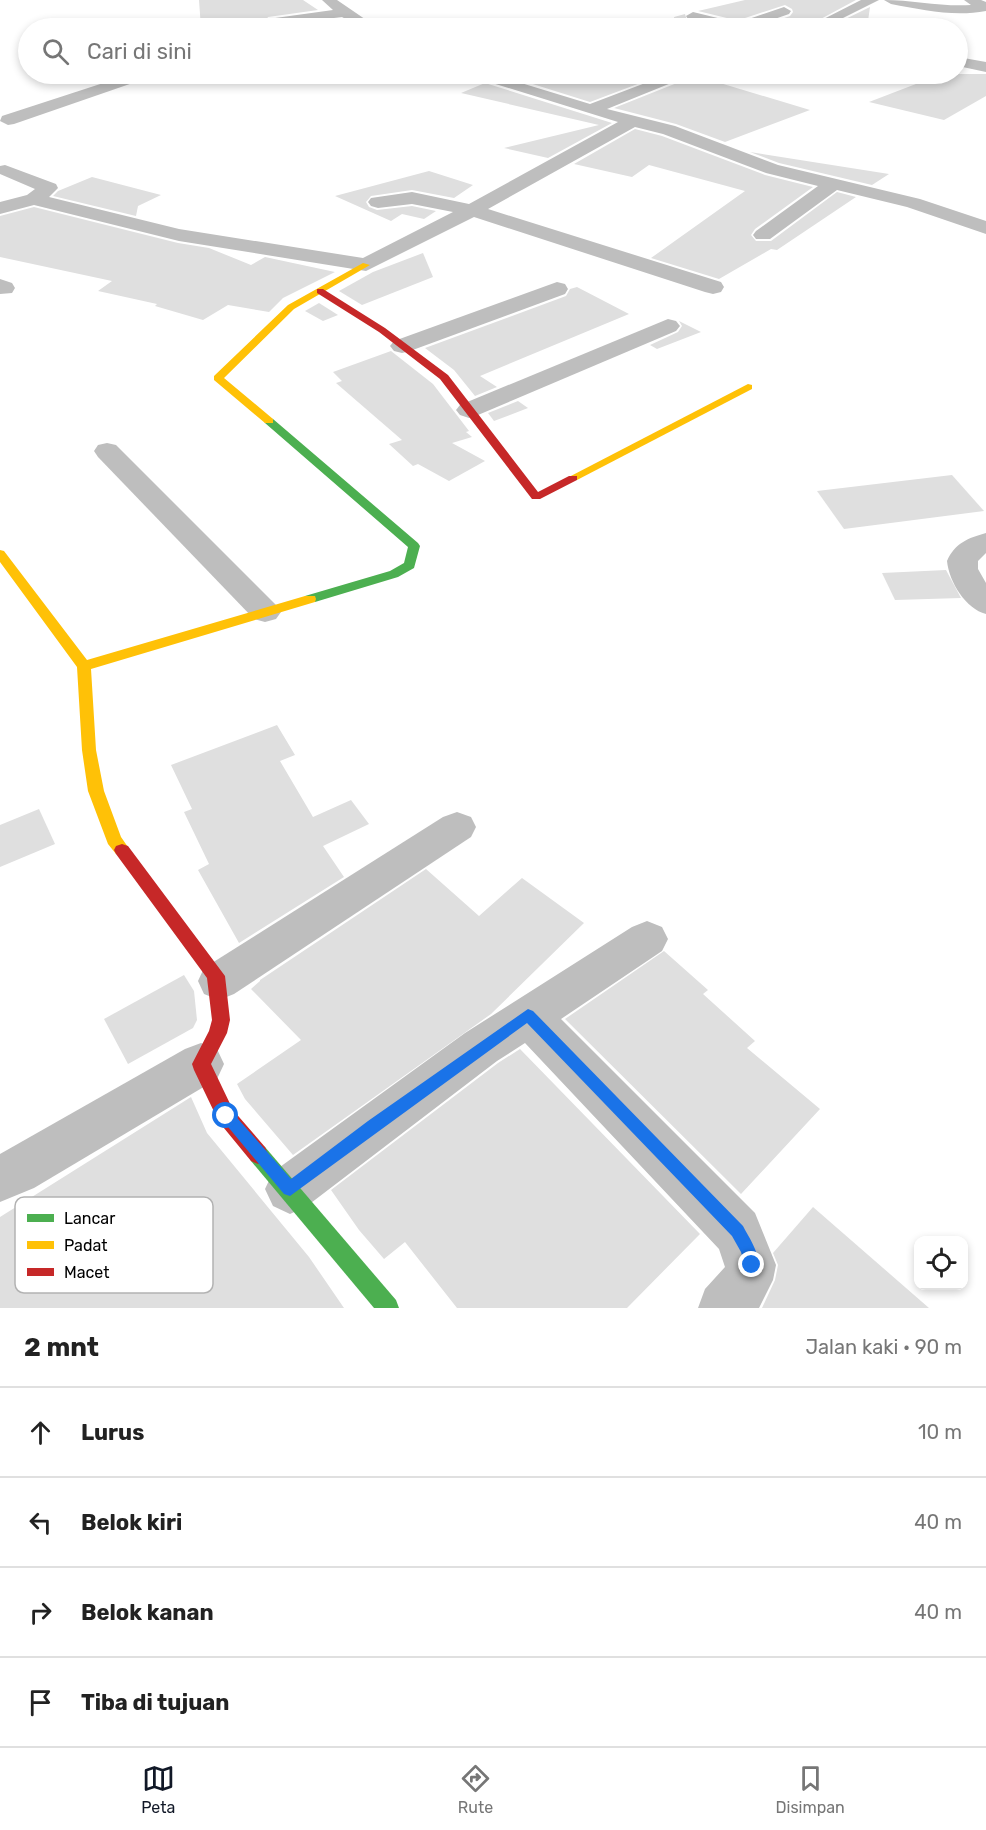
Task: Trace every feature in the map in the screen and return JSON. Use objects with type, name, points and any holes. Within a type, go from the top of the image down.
[{"type":"street","points":[[329,0],[353,18]]},
{"type":"street","points":[[834,18],[872,0]]},
{"type":"street","points":[[891,0],[938,4],[971,10],[985,7],[971,0]]},
{"type":"street","points":[[765,18],[784,11]]},
{"type":"street","points":[[303,18],[344,13]]},
{"type":"street","points":[[693,16],[699,18]]},
{"type":"street","points":[[968,64],[986,67]]},
{"type":"street","points":[[8,120],[115,84]]},
{"type":"street","points":[[509,84],[591,110],[677,133],[772,169],[930,207],[986,228]]},
{"type":"street","points":[[591,110],[656,84]]},
{"type":"street","points":[[84,666],[394,574],[411,565],[414,546],[218,378],[291,307],[633,121]]},
{"type":"street","points":[[0,208],[34,199],[49,188],[5,170]]},
{"type":"street","points":[[763,235],[833,184]]},
{"type":"street","points":[[378,202],[412,198],[472,210],[713,287]]},
{"type":"street","points":[[34,199],[179,235],[366,265]]},
{"type":"street","points":[[402,346],[557,289]]},
{"type":"street","points":[[320,291],[444,377],[536,497],[748,387]]},
{"type":"street","points":[[469,410],[668,326]]},
{"type":"street","points":[[107,452],[265,612]]},
{"type":"street","points":[[986,542],[966,552],[962,564],[967,581],[986,604]]},
{"type":"street","points":[[0,554],[84,666],[89,750],[96,791],[114,840],[219,981],[221,1020],[218,1034],[201,1064],[18,1171],[0,1178]]},
{"type":"street","points":[[219,981],[457,827]]},
{"type":"street","points":[[290,1189],[382,1119],[528,1015],[647,939]]},
{"type":"street","points":[[528,1015],[737,1231],[750,1257],[752,1265],[750,1278],[724,1308]]},
{"type":"street","points":[[201,1064],[226,1116],[290,1189],[388,1308]]},
{"type":"building","points":[[199,0],[303,0],[318,10],[267,18],[200,18]]},
{"type":"building","points":[[745,0],[856,0],[823,18],[784,18],[793,12],[785,5],[745,18],[727,18],[698,11]]},
{"type":"building","points":[[870,7],[868,18],[847,18]]},
{"type":"building","points":[[685,14],[686,18],[674,18]]},
{"type":"building","points":[[968,74],[986,74],[986,96],[944,120],[869,102],[916,84],[968,84]]},
{"type":"building","points":[[488,84],[612,123],[548,158],[504,148],[599,125],[461,93]]},
{"type":"building","points":[[533,84],[638,84],[590,102]]},
{"type":"building","points":[[674,84],[723,84],[810,110],[725,142],[676,124],[614,108]]},
{"type":"building","points":[[635,129],[662,136],[765,175],[813,187],[755,229],[751,235],[756,241],[771,241],[837,192],[856,197],[777,250],[771,249],[719,279],[651,258],[745,191],[649,165],[632,177],[574,164]]},
{"type":"building","points":[[750,152],[889,174],[872,185],[779,163]]},
{"type":"building","points":[[429,171],[473,185],[454,198],[412,190],[371,196],[366,202],[369,207],[377,210],[412,206],[436,211],[424,219],[402,214],[391,221],[335,196]]},
{"type":"building","points":[[92,177],[161,195],[138,206],[136,216],[53,196],[58,191]]},
{"type":"building","points":[[34,207],[178,243],[209,248],[251,265],[265,257],[335,272],[283,298],[269,312],[228,305],[203,320],[155,306],[157,304],[98,291],[112,281],[0,257],[0,216]]},
{"type":"building","points":[[423,253],[433,277],[362,305],[339,291],[373,272]]},
{"type":"building","points":[[577,287],[629,314],[480,376],[497,387],[475,396],[454,370],[425,348],[566,296],[570,289]]},
{"type":"building","points":[[319,303],[338,315],[323,321],[305,311]]},
{"type":"building","points":[[679,321],[701,332],[657,349],[650,345],[678,332],[682,326]]},
{"type":"building","points":[[391,351],[433,384],[469,431],[466,432],[472,437],[452,443],[485,461],[449,481],[418,464],[413,466],[389,444],[402,440],[336,383],[342,381],[333,372]]},
{"type":"building","points":[[518,401],[528,408],[494,421],[488,413]]},
{"type":"building","points":[[952,475],[984,511],[844,529],[817,491]]},
{"type":"building","points":[[946,570],[961,598],[895,600],[882,573]]},
{"type":"building","points":[[277,725],[295,755],[280,761],[313,817],[351,800],[369,824],[323,846],[344,877],[239,943],[198,870],[209,864],[184,812],[192,809],[171,765]]},
{"type":"building","points":[[39,809],[55,844],[0,867],[0,825]]},
{"type":"building","points":[[426,869],[479,916],[522,878],[584,923],[491,1014],[293,1155],[245,1099],[237,1084],[301,1040],[251,989],[260,980]]},
{"type":"building","points":[[664,951],[708,990],[703,994],[755,1041],[747,1048],[820,1109],[741,1194],[565,1019]]},
{"type":"building","points":[[184,975],[194,991],[197,1020],[193,1028],[128,1064],[104,1019]]},
{"type":"building","points":[[520,1049],[700,1234],[627,1308],[457,1308],[405,1242],[384,1259],[359,1230],[331,1190],[498,1063]]},
{"type":"building","points":[[191,1097],[207,1133],[309,1257],[344,1308],[0,1308],[0,1217],[15,1208],[15,1293],[213,1293],[213,1197],[32,1197]]},
{"type":"building","points":[[813,1207],[929,1308],[762,1308],[775,1280],[778,1265],[773,1253]]},
{"type":"traffic: fast","points":[[269,421],[414,546],[410,565],[394,574],[310,599]]},
{"type":"traffic: fast","points":[[258,1154],[388,1308]]},
{"type":"traffic: slow","points":[[269,421],[218,378],[291,307],[366,265]]},
{"type":"traffic: slow","points":[[573,478],[748,387]]},
{"type":"traffic: slow","points":[[0,554],[84,666],[89,750],[96,791],[114,840],[122,850]]},
{"type":"traffic: slow","points":[[84,666],[310,599]]},
{"type":"traffic: jam","points":[[320,291],[382,330],[444,377],[536,497],[573,478]]},
{"type":"traffic: jam","points":[[122,850],[216,976],[221,1020],[218,1033],[201,1064],[226,1116],[258,1154]]},
{"type":"route","points":[[226,1116],[290,1189],[481,1047],[528,1015],[737,1231],[752,1265]]}]
